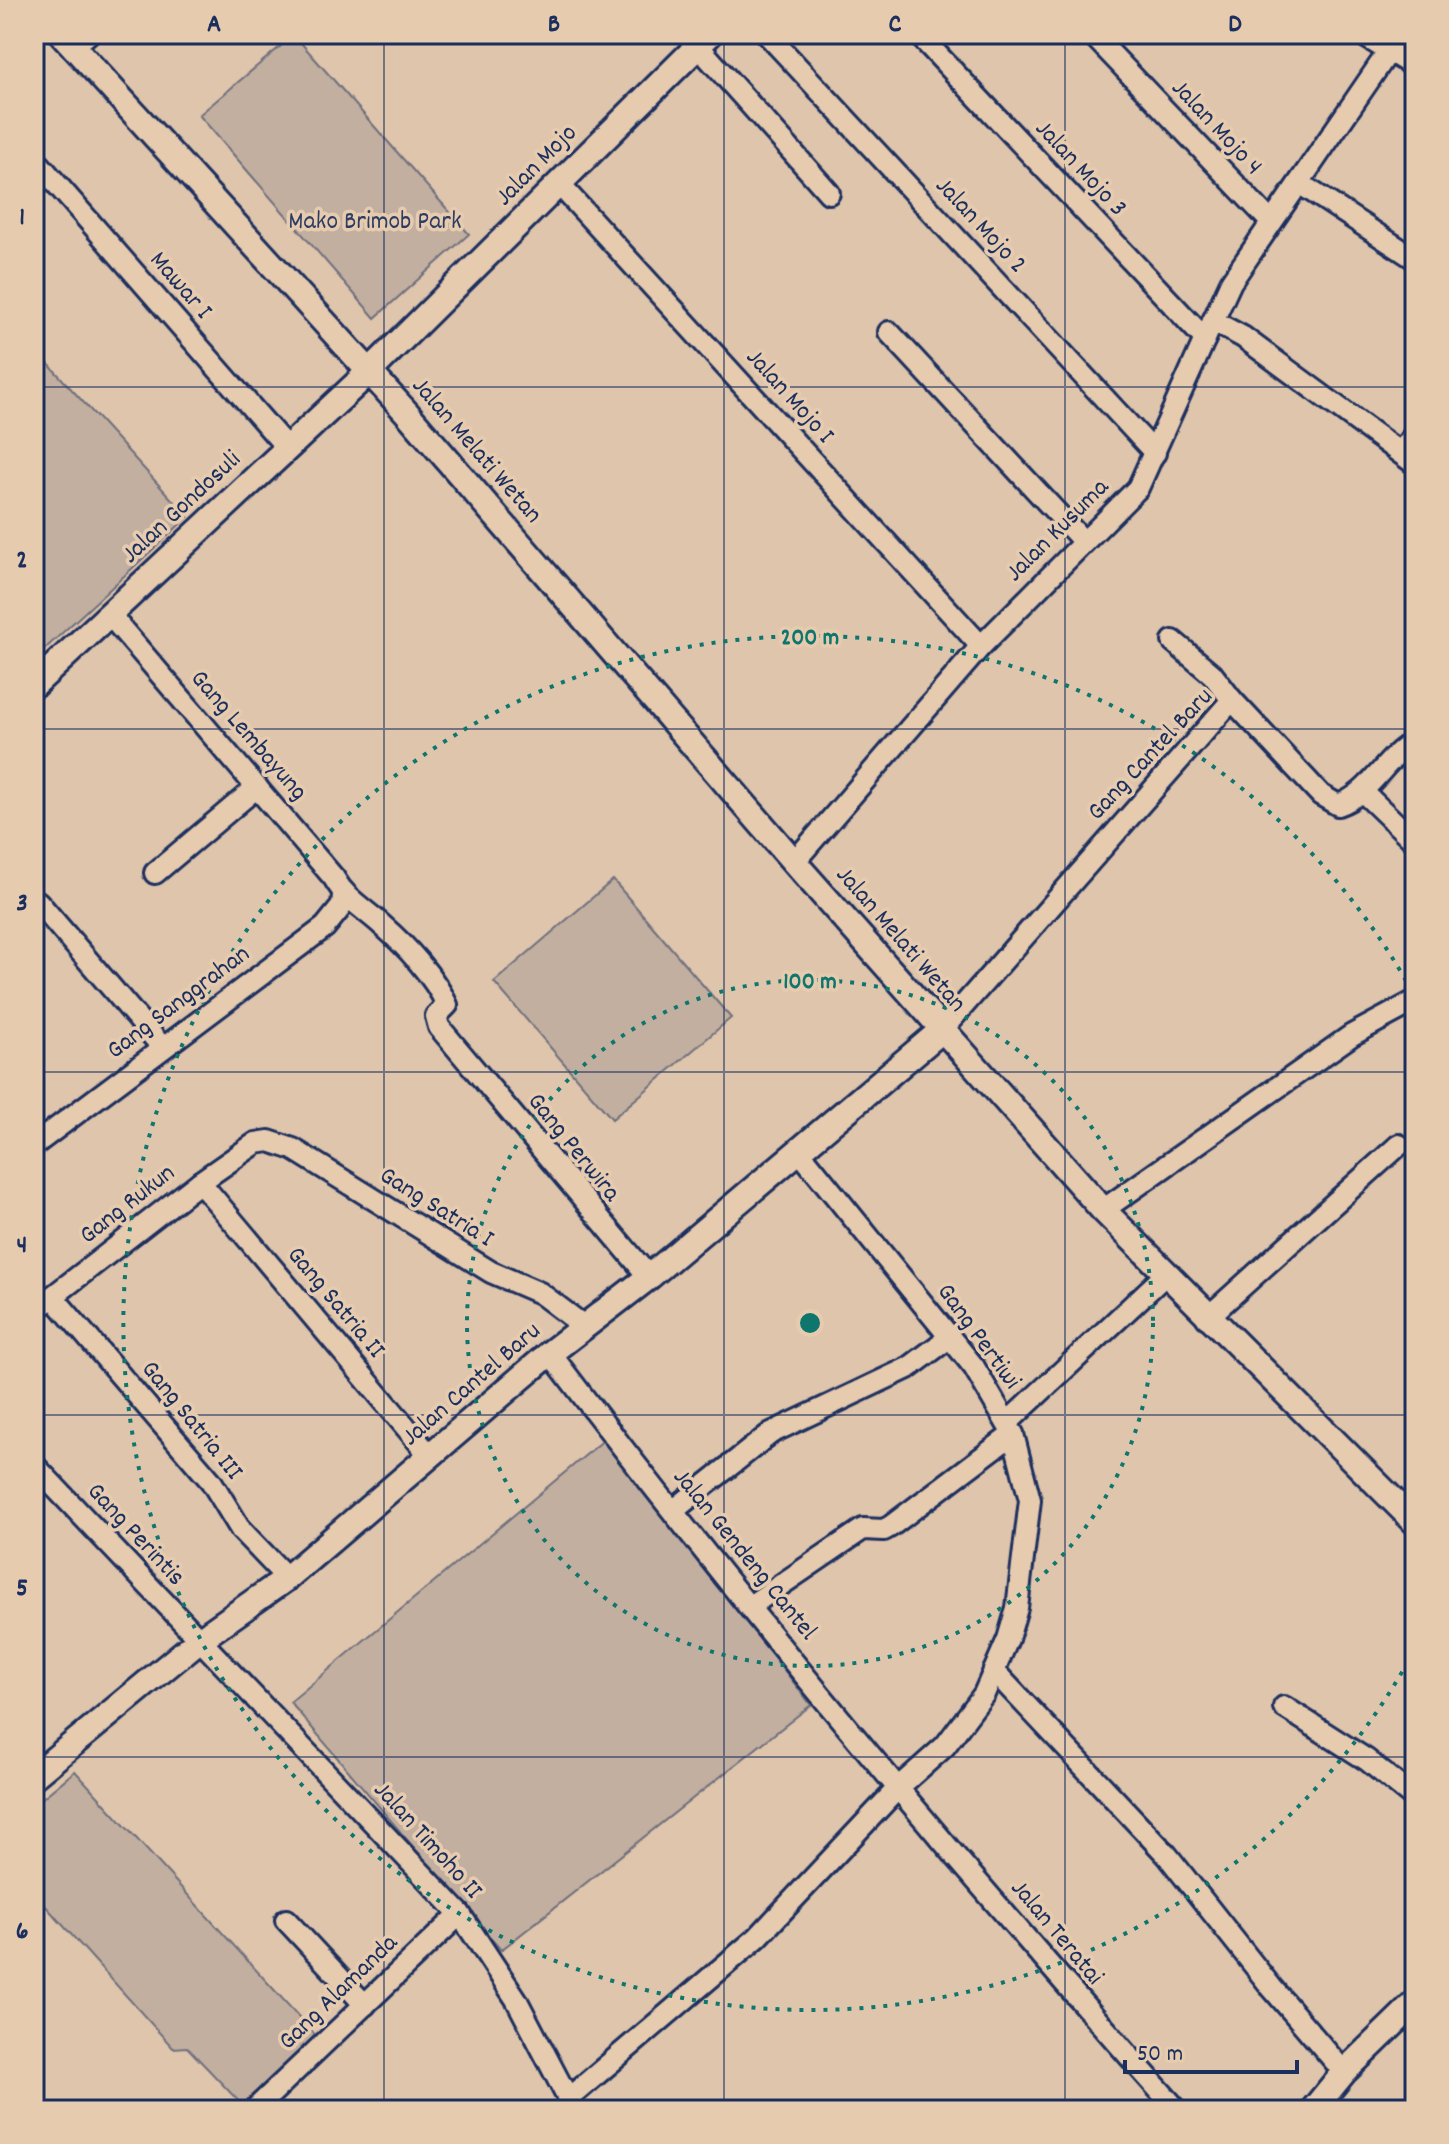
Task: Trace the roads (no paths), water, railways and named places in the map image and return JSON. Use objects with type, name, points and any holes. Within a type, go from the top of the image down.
[{"type":"street","name":"Jalan Mojo 2","points":[[767,34],[1155,453]]},
{"type":"street","name":"Jalan Mojo 3","points":[[918,34],[1209,330]]},
{"type":"street","name":"Jalan Mojo 4","points":[[1092,34],[1271,222]]},
{"type":"street","points":[[1361,34],[1415,67]]},
{"type":"street","name":"Jalan Melati Wetan","points":[[75,38],[794,862],[1103,1210],[1207,1318],[1415,1522]]},
{"type":"street","points":[[704,40],[829,193]]},
{"type":"street","name":"Jalan Mojo","points":[[369,372],[704,40]]},
{"type":"street","name":"Jalan Kusuma","points":[[794,862],[981,646],[1138,488],[1231,282],[1389,51]]},
{"type":"street","name":"Mawar I","points":[[34,158],[287,448]]},
{"type":"street","points":[[1299,183],[1415,259]]},
{"type":"street","name":"Jalan Mojo I","points":[[559,184],[981,646]]},
{"type":"street","points":[[1209,330],[1243,337],[1408,458],[1415,433]]},
{"type":"street","points":[[889,332],[1084,542]]},
{"type":"street","name":"Jalan Gondosuli","points":[[34,685],[369,372]]},
{"type":"street","name":"Gang Lembayung","points":[[109,614],[334,878],[343,895],[384,927],[421,966],[447,1005],[436,1014],[437,1023],[458,1050]]},
{"type":"street","points":[[1173,641],[1212,674],[1232,700]]},
{"type":"street","name":"Gang Cantel Baru","points":[[942,1030],[1232,700],[1331,803],[1338,805],[1363,792]]},
{"type":"street","points":[[1415,741],[1389,760],[1363,792],[1415,842]]},
{"type":"street","points":[[155,873],[257,787]]},
{"type":"street","name":"Gang Sanggrahan","points":[[34,1145],[325,927],[342,906],[343,895]]},
{"type":"street","points":[[38,902],[163,1048]]},
{"type":"street","points":[[1103,1210],[1352,1035],[1415,1001]]},
{"type":"street","name":"Jalan Cantel Baru","points":[[34,1776],[199,1640],[287,1578],[550,1353],[649,1277],[942,1030]]},
{"type":"street","name":"Gang Perwira","points":[[458,1050],[649,1277]]},
{"type":"street","name":"Gang Satria I","points":[[256,1143],[269,1141],[293,1149],[491,1272],[540,1293],[585,1327]]},
{"type":"street","name":"Gang Rukun","points":[[34,1311],[200,1182],[256,1143]]},
{"type":"street","points":[[1207,1318],[1399,1145]]},
{"type":"street","name":"Gang Pertiwi","points":[[572,2104],[758,1937],[899,1787],[961,1727],[994,1671],[1017,1608],[1030,1522],[1030,1500],[1010,1429],[974,1367],[799,1151]]},
{"type":"street","name":"Gang Satria II","points":[[200,1182],[431,1457]]},
{"type":"street","points":[[750,1606],[863,1529],[884,1530],[891,1526],[1010,1429],[1165,1275]]},
{"type":"street","name":"Gang Satria III","points":[[53,1297],[211,1481],[241,1530],[287,1578]]},
{"type":"street","points":[[674,1510],[771,1433],[910,1367],[950,1337]]},
{"type":"street","name":"Jalan Gendeng Cantel","points":[[550,1353],[750,1606],[899,1787]]},
{"type":"street","name":"Gang Perintis","points":[[34,1465],[199,1640]]},
{"type":"street","name":"Jalan Timoho II","points":[[199,1640],[410,1857],[460,1914],[516,1999],[572,2104]]},
{"type":"street","points":[[994,1671],[1167,1855],[1272,1988],[1344,2072]]},
{"type":"street","points":[[1284,1707],[1367,1760],[1415,1799]]},
{"type":"street","name":"Jalan Teratai","points":[[899,1787],[1064,1984],[1177,2110]]},
{"type":"street","name":"Gang Alamanda","points":[[254,2110],[460,1914]]},
{"type":"street","points":[[286,1920],[365,2005]]},
{"type":"street","points":[[1313,2110],[1344,2072],[1412,2013]]},
{"type":"railway","points":[[1393,34],[1415,47]]},
{"type":"park label","name":"Mako Brimob Park","points":[[375,222]]}]
